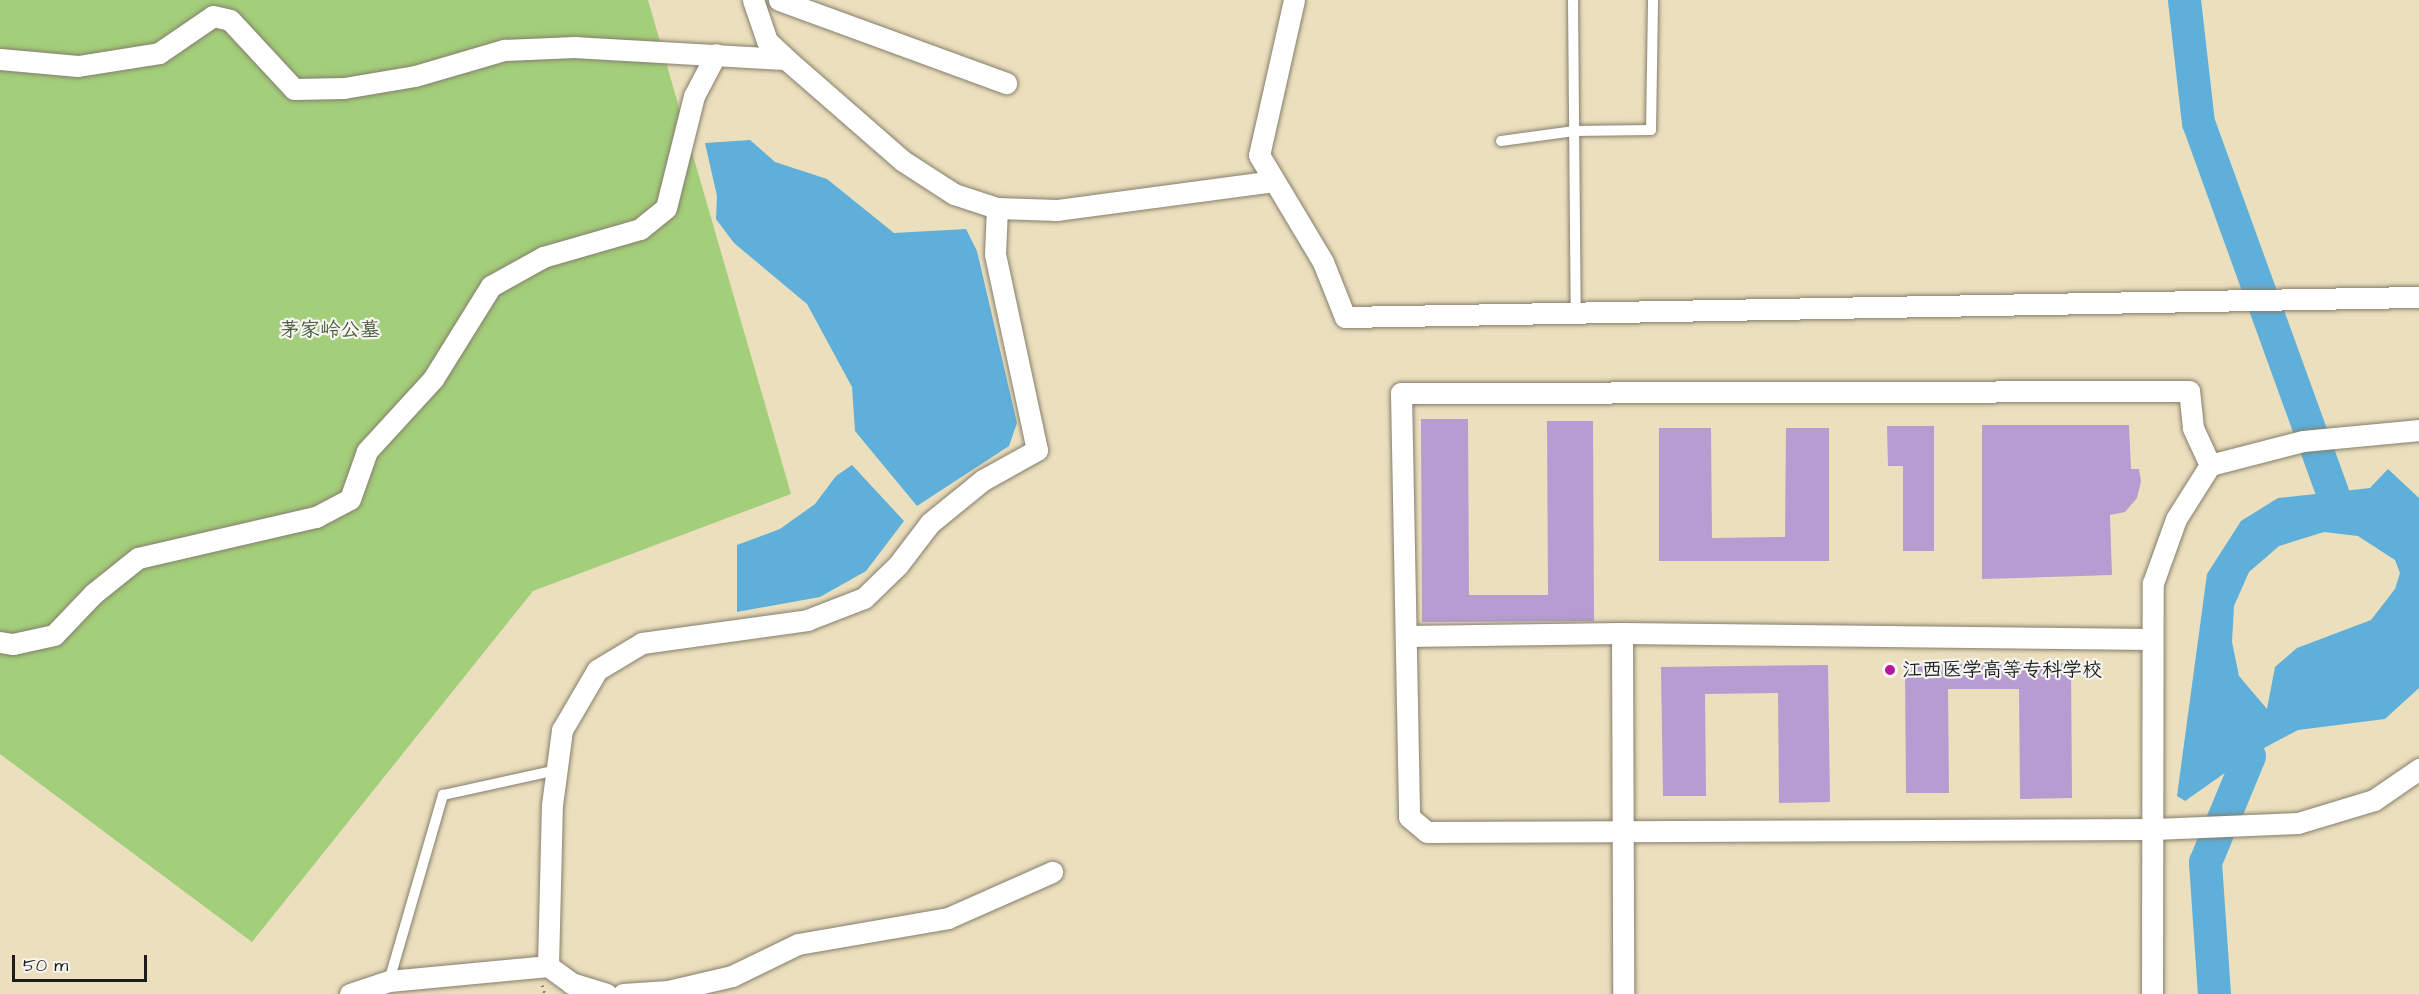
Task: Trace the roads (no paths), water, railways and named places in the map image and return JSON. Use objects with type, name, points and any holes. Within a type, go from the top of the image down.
[{"type":"street","points":[[753,0],[767,41],[903,161],[954,194],[997,208],[1057,210],[1273,182]]},
{"type":"street","points":[[779,0],[1006,82]]},
{"type":"street","points":[[1294,0],[1259,155],[1273,182],[1323,262],[1345,317],[2419,297]]},
{"type":"street","points":[[0,59],[78,66],[159,54],[213,16],[232,10],[294,89],[344,88],[415,76],[504,50],[575,47],[786,59]]},
{"type":"street","points":[[0,642],[13,644],[54,635],[93,594],[138,558],[316,517],[350,499],[367,451],[433,379],[491,286],[543,257],[640,230],[666,208],[694,96],[716,54]]},
{"type":"street","points":[[548,966],[552,805],[562,730],[597,670],[642,643],[807,621],[864,598],[898,565],[930,523],[983,480],[1037,450],[995,254],[997,208]]},
{"type":"street","points":[[2210,465],[2193,428],[2189,391],[1401,393],[1409,817],[1427,832],[1622,833],[2154,829],[2298,823],[2374,800],[2419,769]]},
{"type":"street","points":[[2152,994],[2154,829],[2150,639],[2153,583],[2176,519],[2210,465],[2303,441],[2419,430]]},
{"type":"street","points":[[1406,636],[1622,633],[2150,639]]},
{"type":"street","points":[[1622,633],[1623,994]]},
{"type":"street","points":[[623,994],[668,991],[732,976],[798,944],[948,918],[1052,872]]},
{"type":"street","points":[[350,994],[389,981],[548,966],[571,983],[606,994]]},
{"type":"lane","points":[[1573,0],[1576,313]]},
{"type":"lane","points":[[1501,141],[1574,131],[1651,130],[1653,0]]},
{"type":"lane","points":[[389,981],[443,795],[557,770]]},
{"type":"water","points":[[750,140],[775,162],[827,179],[894,233],[966,229],[977,251],[1017,423],[1009,446],[917,506],[855,431],[852,387],[807,304],[734,243],[716,219],[717,196],[705,143]]},
{"type":"water","points":[[852,465],[904,521],[866,571],[820,597],[737,612],[737,545],[780,529],[815,504],[836,476]]},
{"type":"water","points":[[2388,469],[2419,498],[2419,688],[2385,719],[2298,730],[2249,756],[2185,801],[2177,796],[2207,574],[2241,521],[2278,498],[2370,488]],"holes":[[[2324,532],[2358,536],[2395,560],[2400,573],[2395,589],[2371,620],[2297,648],[2275,667],[2267,709],[2239,676],[2232,642],[2234,606],[2249,572],[2279,546]]]},
{"type":"waterway","points":[[2184,0],[2198,122],[2332,492]]},
{"type":"waterway","points":[[2214,994],[2205,862],[2249,756]]},
{"type":"place","name":"江西医学高等专科学校","points":[[1890,670]]},
{"type":"park label","name":"茅家岭公墓","points":[[330,330]]}]
